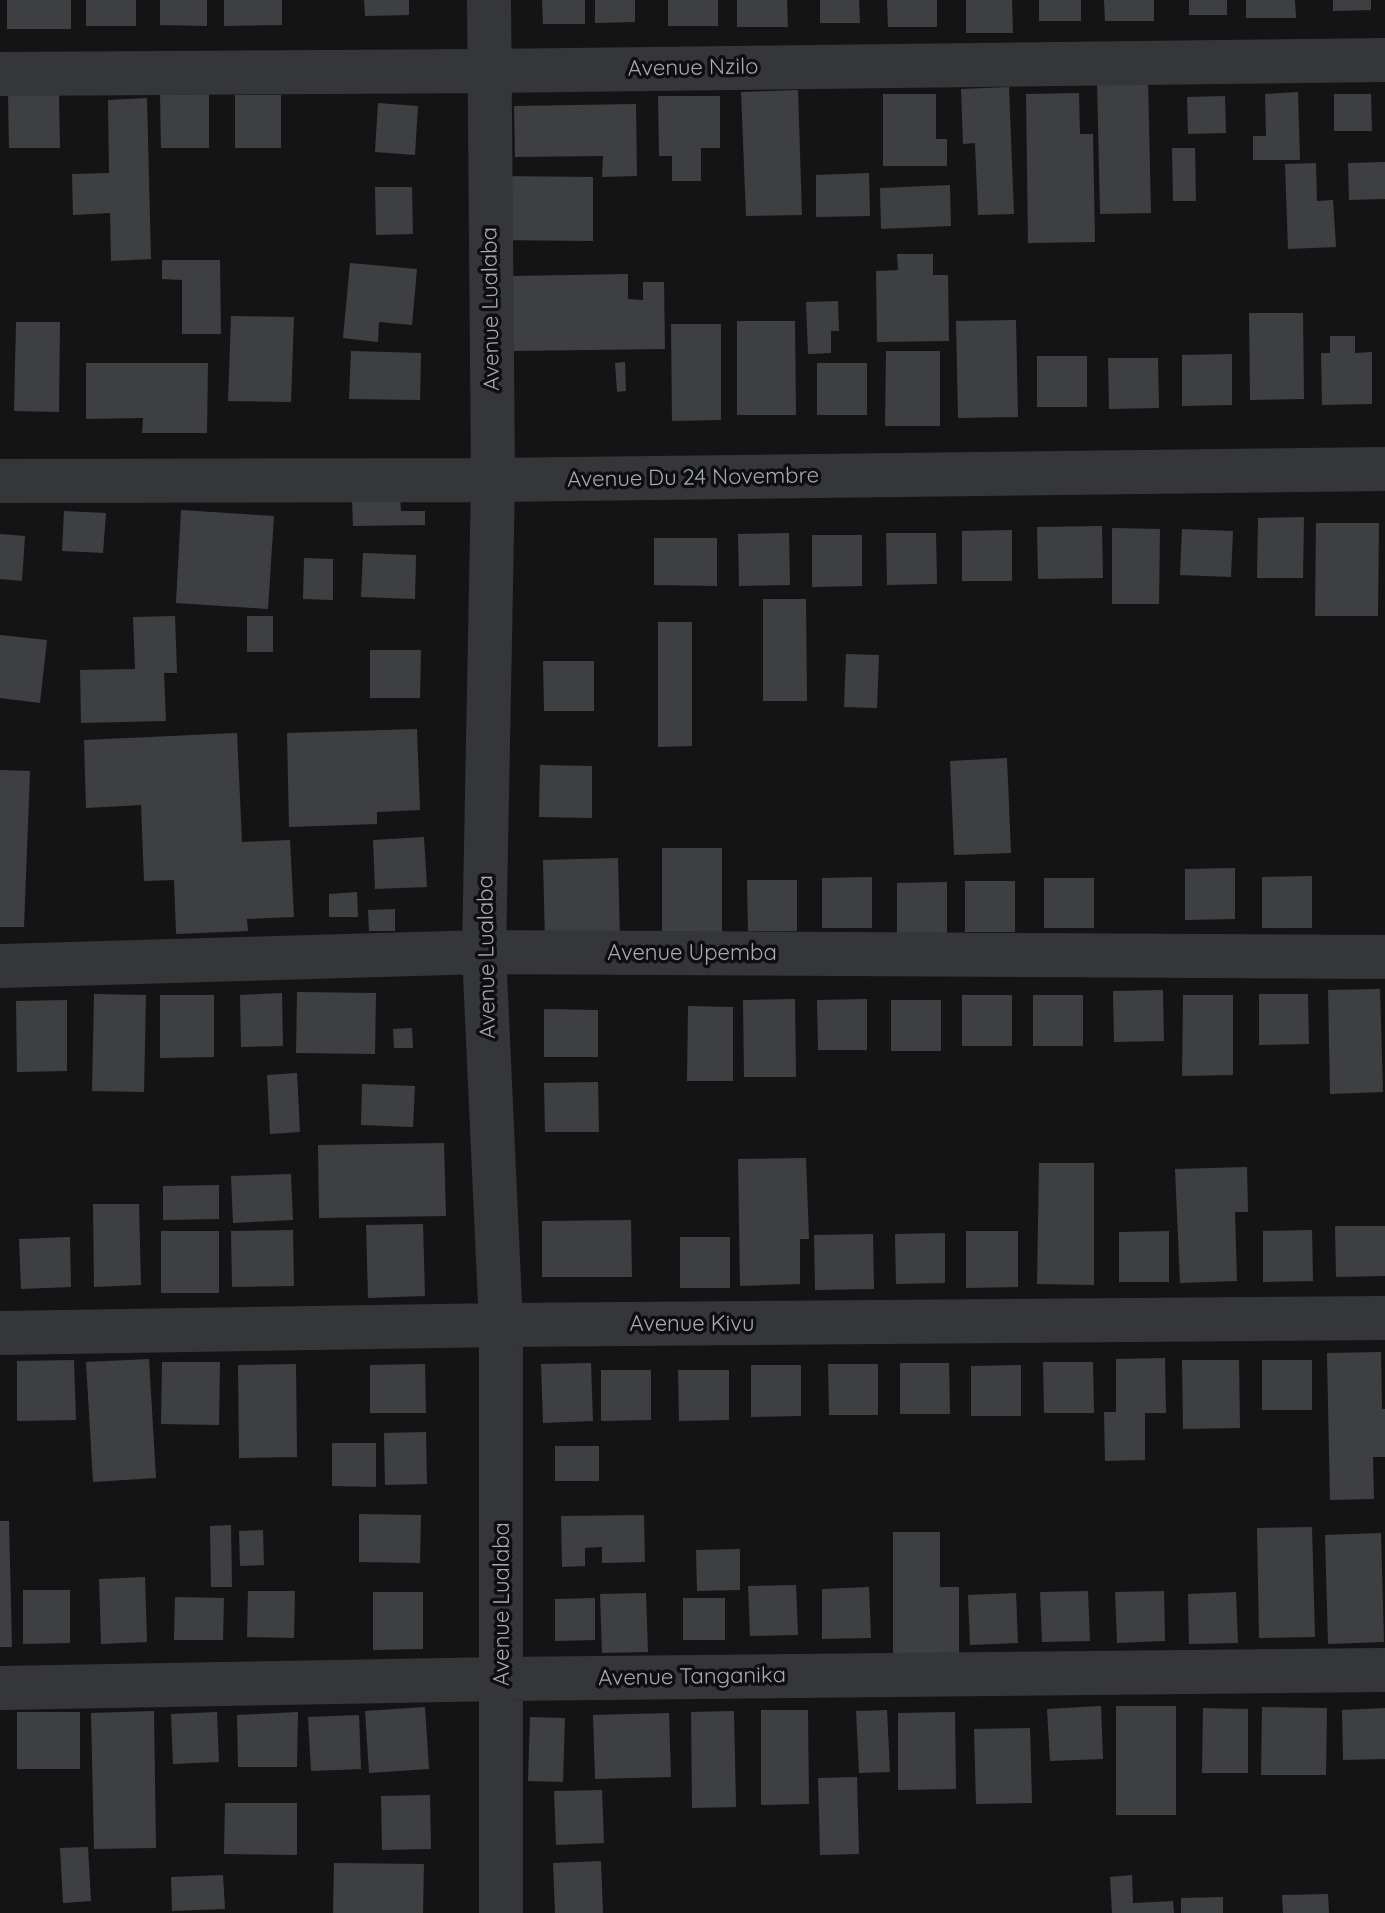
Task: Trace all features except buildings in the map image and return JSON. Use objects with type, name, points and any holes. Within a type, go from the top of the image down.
[{"type":"street","name":"Avenue Lualaba","points":[[489,0],[493,480],[484,952],[501,1325],[501,1913]]},
{"type":"street","name":"Avenue Nzilo","points":[[0,74],[1385,60]]},
{"type":"street","name":"Avenue Du 24 Novembre","points":[[0,481],[493,480],[1385,469]]},
{"type":"street","name":"Avenue Upemba","points":[[0,966],[484,952],[1385,957]]},
{"type":"street","name":"Avenue Kivu","points":[[0,1333],[501,1325],[1385,1318]]},
{"type":"street","name":"Avenue Tanganika","points":[[0,1688],[502,1679],[1385,1670]]}]
